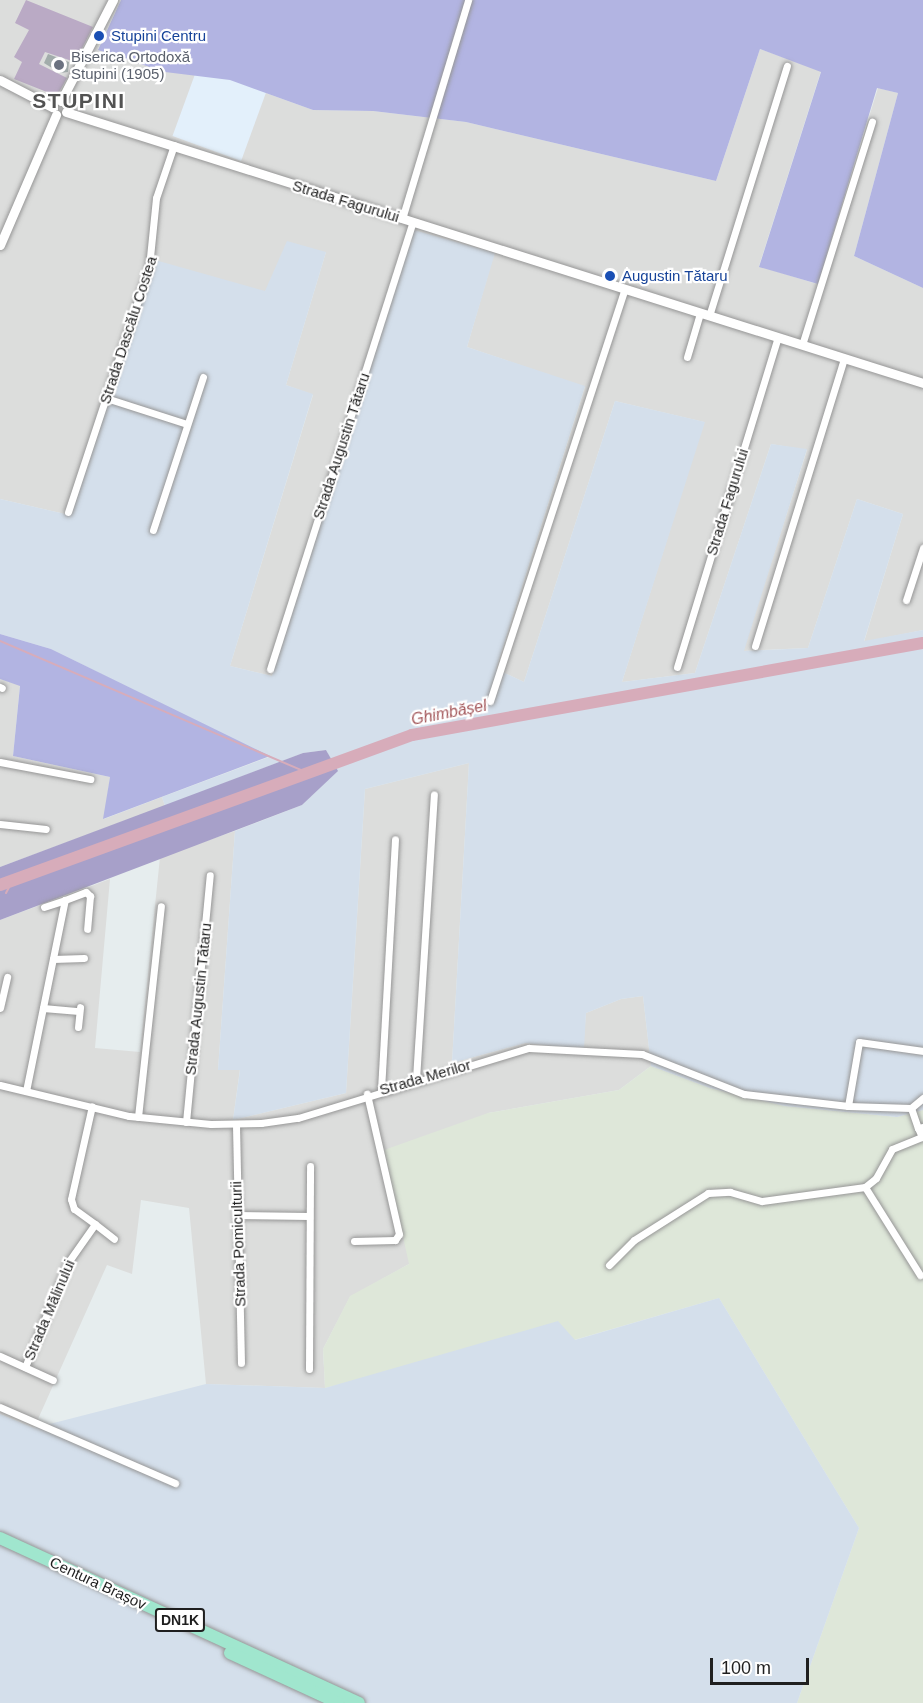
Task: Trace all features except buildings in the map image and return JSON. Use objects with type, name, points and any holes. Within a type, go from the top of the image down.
[{"type":"highway","name":"Centura Brașov","points":[[0,1538],[359,1703]]},
{"type":"highway","name":"Centura Brașov","points":[[0,1547],[338,1703]]},
{"type":"street","points":[[0,245],[54,111],[113,0]]},
{"type":"street","points":[[402,219],[468,0]]},
{"type":"street","points":[[687,357],[704,314],[787,66]]},
{"type":"street","points":[[0,80],[54,111],[66,112],[61,101]]},
{"type":"street","name":"Strada Fagurului","points":[[66,112],[923,383]]},
{"type":"street","points":[[802,345],[872,122]]},
{"type":"street","name":"Strada Dascălu Costea","points":[[68,512],[154,250],[156,198],[174,146]]},
{"type":"street","name":"Strada Augustin Tătaru","points":[[270,669],[413,222]]},
{"type":"street","points":[[490,701],[626,289]]},
{"type":"street","name":"Strada Fagurului","points":[[677,667],[778,337]]},
{"type":"street","points":[[755,646],[844,358]]},
{"type":"street","points":[[153,530],[203,377]]},
{"type":"street","points":[[106,398],[187,424]]},
{"type":"street","points":[[906,600],[923,548]]},
{"type":"street","points":[[0,762],[90,778]]},
{"type":"street","points":[[416,1079],[434,795]]},
{"type":"street","points":[[0,824],[46,829]]},
{"type":"street","points":[[381,1090],[395,839]]},
{"type":"street","name":"Strada Augustin Tătaru","points":[[186,1122],[210,875]]},
{"type":"street","points":[[44,907],[89,893],[87,929]]},
{"type":"street","points":[[26,1091],[65,900]]},
{"type":"street","points":[[138,1117],[161,906]]},
{"type":"street","points":[[53,959],[84,958]]},
{"type":"street","points":[[0,1008],[7,978]]},
{"type":"street","points":[[43,1008],[80,1009],[78,1027]]},
{"type":"street","points":[[848,1106],[859,1042],[923,1051]]},
{"type":"street","name":"Strada Merilor","points":[[0,1085],[138,1117],[236,1125],[298,1118],[367,1094],[523,1048],[635,1053],[744,1094],[848,1106],[911,1108]]},
{"type":"street","points":[[354,1241],[395,1240],[399,1234],[367,1094]]},
{"type":"street","points":[[609,1265],[634,1240],[708,1193],[730,1192],[762,1201],[865,1187],[876,1178],[892,1149],[923,1137],[921,1127],[911,1108],[923,1098]]},
{"type":"street","points":[[92,1106],[71,1199],[74,1209],[114,1239]]},
{"type":"street","name":"Strada Pomiculturii","points":[[236,1125],[241,1363]]},
{"type":"street","points":[[309,1370],[310,1166]]},
{"type":"street","points":[[865,1187],[920,1275]]},
{"type":"street","points":[[237,1215],[309,1216]]},
{"type":"street","name":"Strada Mălinului","points":[[25,1367],[69,1261],[95,1224]]},
{"type":"street","name":"Strada Mălinului","points":[[0,1356],[53,1380]]},
{"type":"street","points":[[0,1407],[175,1483]]},
{"type":"shaded area","points":[[0,0],[121,0],[98,49],[230,80],[313,110],[373,111],[466,122],[716,181],[760,49],[821,71],[759,266],[817,284],[878,88],[898,93],[854,256],[923,288],[923,630],[864,642],[903,514],[857,499],[808,648],[743,651],[807,450],[771,444],[695,673],[622,682],[704,422],[615,401],[524,682],[496,669],[585,387],[467,347],[494,254],[415,231],[272,676],[230,666],[313,395],[286,385],[326,252],[265,291],[129,322],[65,514],[0,499]]},
{"type":"shaded area","points":[[26,0],[93,27],[75,62],[45,52],[39,64],[67,78],[57,96],[14,79],[22,62],[14,57],[29,30],[15,23]]},
{"type":"shaded area","points":[[121,0],[923,0],[923,288],[854,256],[898,93],[877,88],[818,284],[759,267],[821,72],[760,49],[716,181],[466,122],[373,111],[313,110],[230,80],[165,72],[98,50]]},
{"type":"shaded area","points":[[206,44],[275,69],[241,161],[172,136]]},
{"type":"shaded area","points":[[414,230],[495,253],[467,347],[585,386],[496,669],[524,682],[615,401],[705,422],[622,682],[695,673],[771,444],[807,449],[744,651],[808,648],[857,499],[903,514],[864,641],[923,630],[923,1110],[897,1117],[785,1106],[710,1088],[651,1066],[643,996],[621,999],[586,1013],[584,1049],[525,1043],[452,1063],[469,763],[365,789],[346,1093],[233,1120],[240,1070],[218,1070],[235,831],[302,805],[337,771],[326,750],[303,753],[165,806],[162,797],[269,757],[51,649],[0,634],[0,499],[65,514],[148,258],[265,291],[287,241],[326,252],[286,385],[313,394],[230,666],[272,676]]},
{"type":"shaded area","points":[[0,634],[51,649],[270,756],[103,819],[110,777],[13,756],[20,686],[0,679]]},
{"type":"shaded area","points":[[0,679],[20,685],[13,756],[110,777],[104,819],[162,797],[165,806],[0,867]]},
{"type":"shaded area","points":[[326,750],[338,771],[302,805],[0,920],[0,867],[303,753]]},
{"type":"shaded area","points":[[469,763],[452,1063],[525,1043],[583,1049],[586,1013],[621,999],[643,996],[651,1066],[619,1090],[488,1113],[409,1264],[350,1297],[323,1349],[325,1388],[206,1384],[189,1208],[141,1200],[132,1274],[107,1265],[34,1428],[0,1414],[0,920],[110,879],[95,1048],[140,1052],[160,857],[235,831],[218,1070],[240,1069],[233,1120],[346,1093],[365,789]]},
{"type":"shaded area","points":[[651,1066],[710,1088],[785,1106],[897,1117],[923,1110],[923,1703],[797,1703],[859,1528],[719,1298],[574,1340],[397,1370],[325,1388],[323,1349],[350,1296],[409,1264],[384,1150],[488,1113],[619,1090]]},
{"type":"shaded area","points":[[719,1298],[859,1528],[797,1703],[0,1703],[0,1414],[34,1428],[206,1384],[325,1388],[558,1321],[575,1340]]},
{"type":"waterway","points":[[0,641],[306,772]]},
{"type":"waterway","name":"Ghimbășel","points":[[0,885],[412,735],[923,643]]},
{"type":"waterway","points":[[6,893],[13,880]]},
{"type":"place","name":"Stupini Centru","points":[[99,36]]},
{"type":"place","name":"Biserica Ortodoxă Stupini (1905)","points":[[59,65]]},
{"type":"place","name":"Augustin Tătaru","points":[[610,276]]},
{"type":"district","name":"STUPINI","points":[[79,101]]}]
